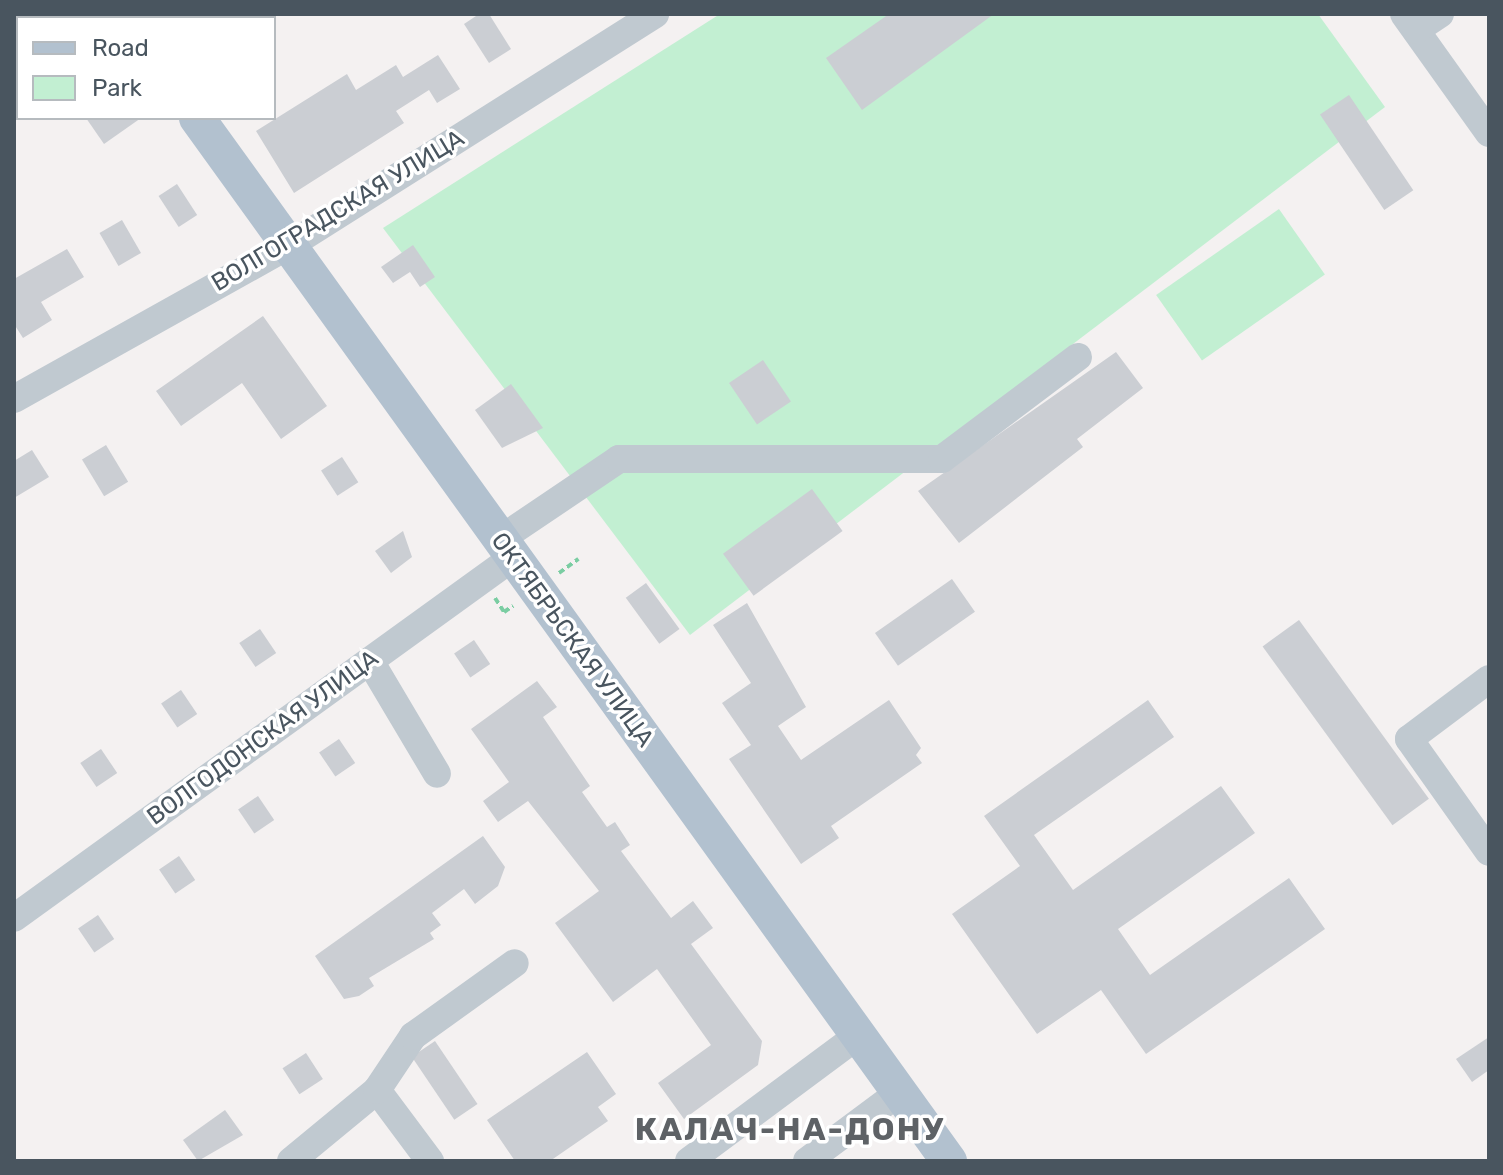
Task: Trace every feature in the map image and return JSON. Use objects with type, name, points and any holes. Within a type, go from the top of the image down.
[{"type":"main road","name":"ОКТЯБРЬСКАЯ УЛИЦА","points":[[198,120],[949,1161]]},
{"type":"street","name":"ВОЛГОГРАДСКАЯ УЛИЦА","points":[[14,399],[290,245],[655,14]]},
{"type":"street","points":[[1440,14],[1410,22],[1489,133]]},
{"type":"street","name":"ВОЛГОДОНСКАЯ УЛИЦА","points":[[14,918],[370,661],[619,459],[942,459],[1078,357]]},
{"type":"street","points":[[370,661],[437,774]]},
{"type":"street","points":[[1489,679],[1409,739],[1489,852]]},
{"type":"street","points":[[291,1161],[377,1090],[413,1036],[515,963]]},
{"type":"street","points":[[689,1161],[860,1034]]},
{"type":"street","points":[[377,1090],[430,1161]]},
{"type":"street","points":[[807,1161],[900,1092]]},
{"type":"green space","points":[[720,14],[1318,14],[1385,107],[690,635],[383,228]]},
{"type":"green space","points":[[1279,209],[1325,275],[1202,361],[1156,295]]},
{"type":"building","points":[[479,14],[489,14],[511,49],[489,63],[464,24]]},
{"type":"building","points":[[889,14],[994,14],[862,110],[826,58]]},
{"type":"building","points":[[438,55],[460,89],[437,103],[429,90],[396,111],[404,123],[294,193],[256,131],[347,74],[356,90],[396,65],[403,77]]},
{"type":"building","points":[[1349,95],[1413,190],[1384,210],[1320,115]]},
{"type":"building","points":[[87,120],[138,120],[104,144]]},
{"type":"building","points":[[177,184],[197,215],[179,227],[159,196]]},
{"type":"building","points":[[122,220],[141,253],[118,266],[99,233]]},
{"type":"building","points":[[413,245],[435,277],[420,287],[410,272],[393,283],[381,267]]},
{"type":"building","points":[[67,249],[84,277],[41,302],[52,320],[23,338],[14,324],[14,279]]},
{"type":"building","points":[[263,316],[327,406],[281,439],[242,383],[181,426],[156,391]]},
{"type":"building","points":[[1116,352],[1143,388],[1077,439],[1083,447],[959,543],[918,491]]},
{"type":"building","points":[[763,360],[791,401],[757,424],[729,383]]},
{"type":"building","points":[[511,384],[543,428],[502,448],[475,410]]},
{"type":"building","points":[[106,445],[128,482],[104,496],[82,459]]},
{"type":"building","points":[[32,450],[49,477],[14,498],[14,461]]},
{"type":"building","points":[[342,457],[358,482],[337,496],[321,471]]},
{"type":"building","points":[[812,489],[843,531],[754,596],[723,554]]},
{"type":"building","points":[[403,531],[412,557],[391,573],[375,551]]},
{"type":"building","points":[[952,579],[975,612],[898,666],[875,633]]},
{"type":"building","points":[[646,583],[680,629],[659,644],[626,598]]},
{"type":"building","points":[[747,603],[806,707],[778,726],[801,760],[889,700],[921,748],[916,755],[922,763],[831,826],[839,838],[801,864],[729,759],[751,745],[722,703],[751,683],[713,625]]},
{"type":"building","points":[[1299,620],[1429,799],[1392,825],[1263,646]]},
{"type":"building","points":[[260,629],[276,653],[255,667],[239,643]]},
{"type":"building","points":[[474,640],[490,664],[470,677],[454,653]]},
{"type":"building","points":[[537,681],[557,707],[543,717],[590,786],[582,792],[607,827],[615,822],[630,845],[621,851],[671,918],[693,901],[713,928],[691,944],[762,1041],[758,1065],[684,1119],[658,1083],[711,1045],[657,969],[613,1002],[555,923],[599,891],[528,801],[498,822],[483,801],[509,782],[471,729]]},
{"type":"building","points":[[181,690],[197,714],[177,727],[161,703]]},
{"type":"building","points":[[1148,700],[1174,737],[1034,835],[1073,890],[1221,786],[1255,833],[1118,929],[1150,975],[1289,878],[1325,929],[1146,1054],[1101,990],[1037,1034],[952,914],[1020,866],[984,816]]},
{"type":"building","points":[[339,739],[355,763],[335,776],[319,752]]},
{"type":"building","points":[[101,749],[117,773],[96,787],[80,763]]},
{"type":"building","points":[[258,796],[274,820],[254,833],[238,809]]},
{"type":"building","points":[[483,836],[505,867],[498,886],[475,904],[464,889],[432,913],[441,925],[430,933],[434,939],[369,978],[374,986],[359,996],[344,999],[315,956]]},
{"type":"building","points":[[179,856],[195,880],[175,893],[159,869]]},
{"type":"building","points":[[98,915],[114,939],[94,952],[78,928]]},
{"type":"building","points":[[1489,1037],[1489,1070],[1472,1082],[1456,1059]]},
{"type":"building","points":[[435,1041],[477,1104],[454,1120],[412,1057]]},
{"type":"building","points":[[587,1052],[616,1094],[598,1107],[608,1121],[550,1161],[515,1161],[487,1120]]},
{"type":"building","points":[[306,1053],[323,1079],[299,1094],[283,1068]]},
{"type":"building","points":[[225,1110],[243,1135],[198,1161],[183,1140]]},
{"type":"district","name":"КАЛАЧ-НА-ДОНУ","points":[[790,1129]]}]
